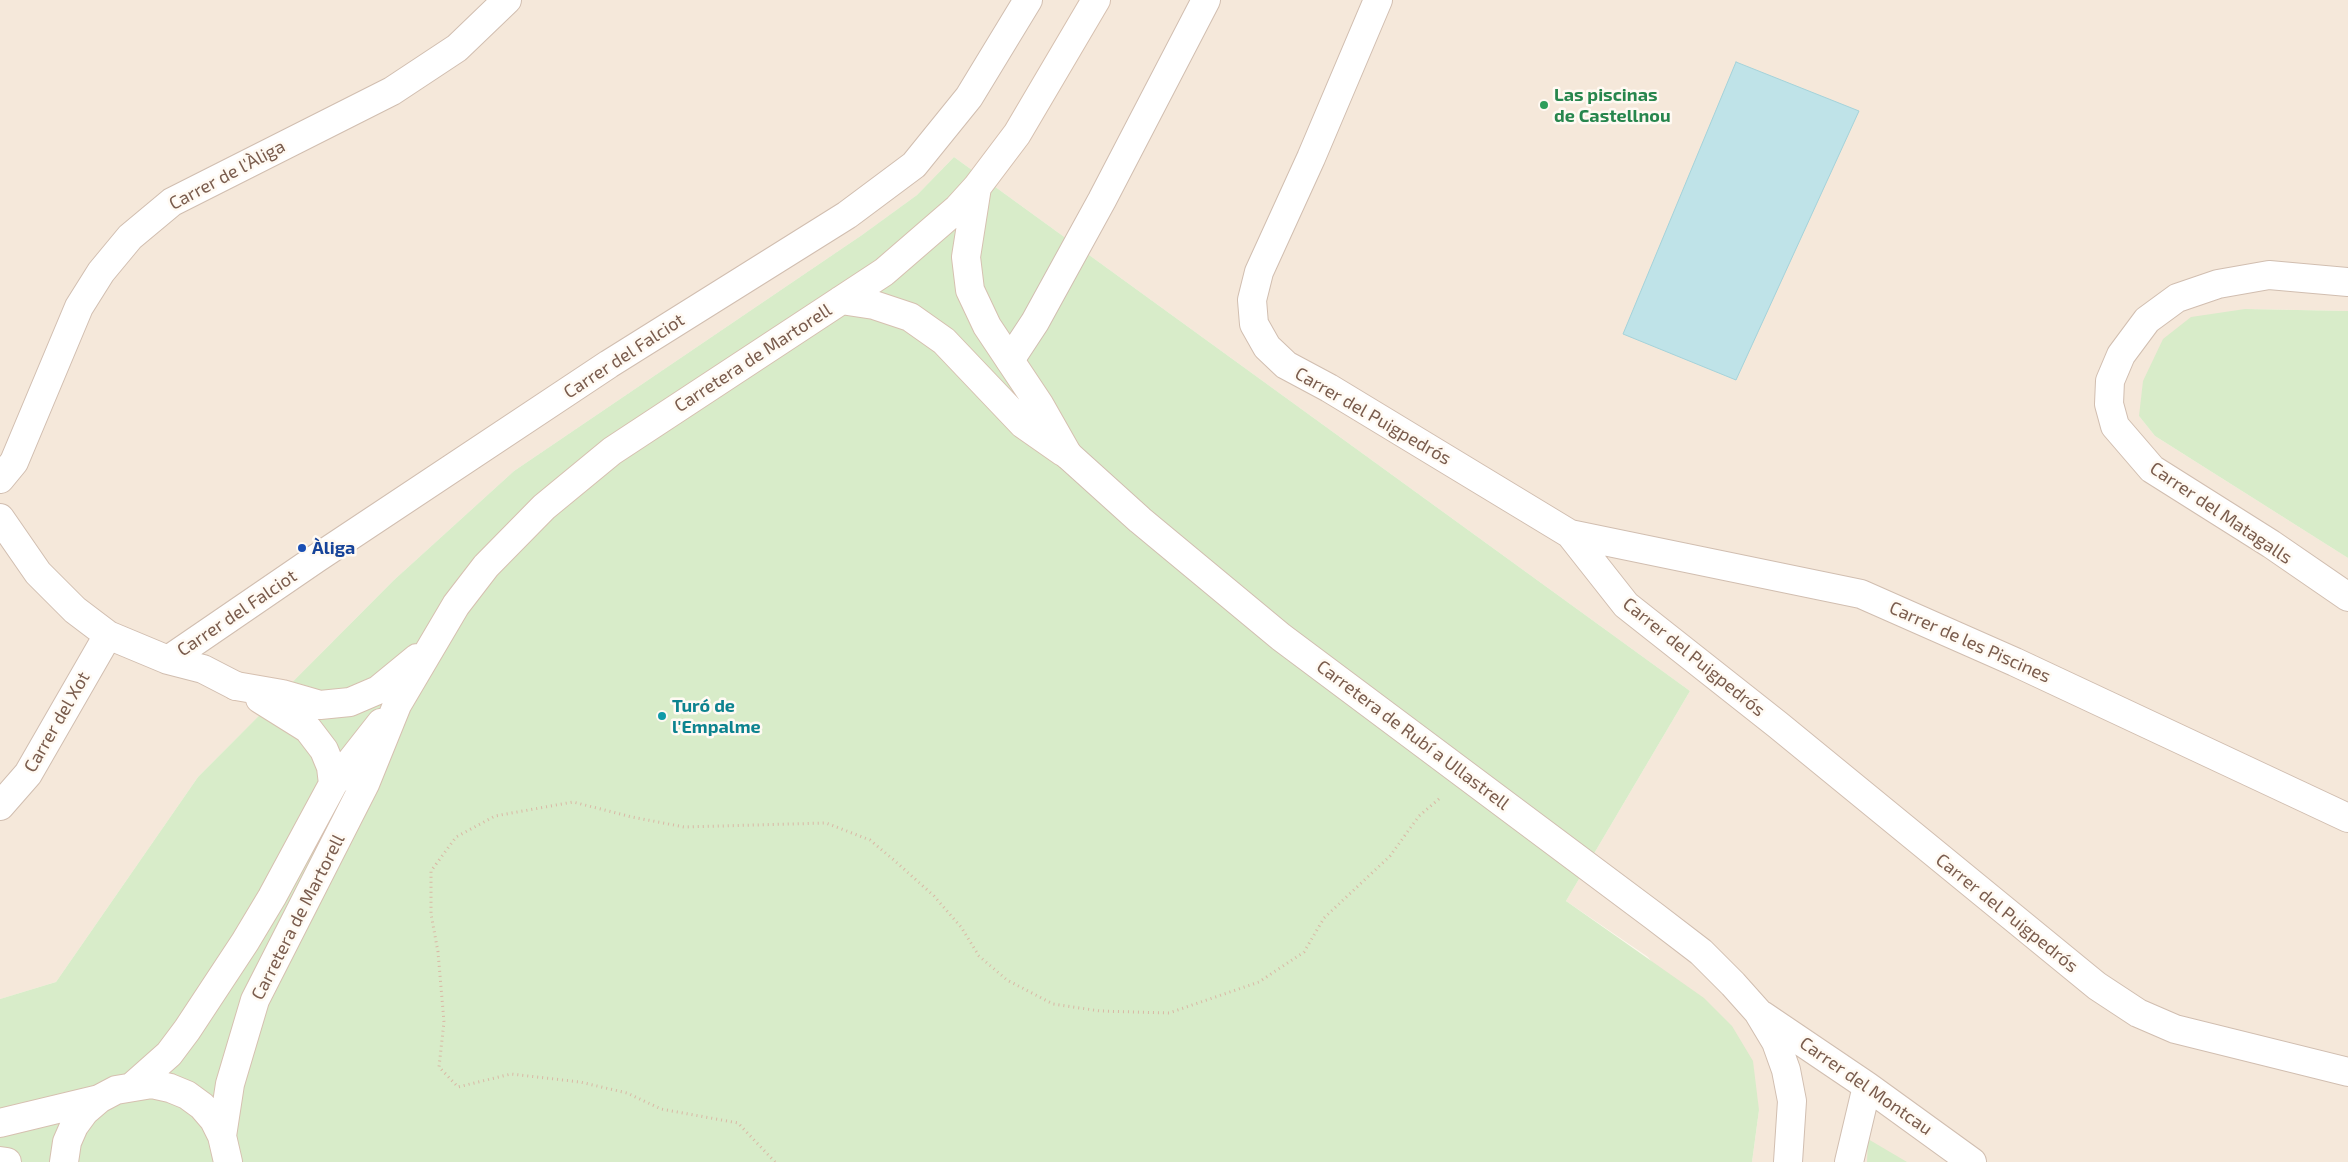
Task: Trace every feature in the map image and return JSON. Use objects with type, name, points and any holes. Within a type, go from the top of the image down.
[{"type":"street","name":"Carrer de l'Àliga","points":[[0,479],[14,462],[80,307],[101,272],[130,237],[172,202],[392,91],[457,48],[507,0]]},
{"type":"street","name":"Carrer del Falciot","points":[[168,660],[317,558],[609,364],[848,214],[914,165],[969,97],[1028,0]]},
{"type":"street","name":"Carretera de Martorell","points":[[134,1086],[169,1054],[218,985],[272,898],[333,784],[396,705],[456,605],[486,566],[527,524],[578,478],[612,451],[884,272],[958,208],[977,187],[1018,134],[1096,0]]},
{"type":"street","points":[[987,385],[1010,360],[1035,322],[1102,200],[1206,0]]},
{"type":"street","name":"Carrer del Puigpedrós","points":[[1378,0],[1311,158],[1259,272],[1252,300],[1254,324],[1267,347],[1286,365],[1329,388],[1570,534],[1626,605],[1778,725],[2097,986],[2138,1013],[2175,1029],[2348,1072]]},
{"type":"street","points":[[977,187],[966,257],[970,290],[987,326],[1068,455]]},
{"type":"street","name":"Carrer del Matagalls","points":[[2348,282],[2269,275],[2218,284],[2177,298],[2146,320],[2120,355],[2110,381],[2109,404],[2115,426],[2152,469],[2271,544],[2348,597]]},
{"type":"street","points":[[841,300],[874,306],[910,317],[944,341],[1023,424],[1068,455]]},
{"type":"street","name":"Carretera de Rubí a Ullastrell","points":[[1068,455],[1147,526],[1281,637],[1701,952],[1758,1012]]},
{"type":"street","points":[[0,518],[38,572],[75,610],[108,635],[168,660],[203,669],[281,710],[308,729],[324,750],[331,767],[333,784]]},
{"type":"street","name":"Carrer de les Piscines","points":[[1570,534],[1861,594],[2015,662],[2348,818]]},
{"type":"street","name":"Carrer del Xot","points":[[0,806],[28,774],[108,635]]},
{"type":"street","points":[[236,686],[320,705],[350,702],[378,690],[430,648]]},
{"type":"street","name":"Carretera de Martorell","points":[[225,1149],[230,1084],[255,1000],[365,784],[396,705]]},
{"type":"street","points":[[1758,1012],[1776,1042],[1786,1070],[1792,1101],[1788,1162]]},
{"type":"street","name":"Carrer del Montcau","points":[[1758,1012],[1867,1086],[1972,1162]]},
{"type":"street","name":"Carretera de Martorell","points":[[64,1162],[67,1142],[74,1126],[85,1110],[99,1099],[116,1090],[152,1084],[170,1088],[187,1095],[202,1106],[214,1120],[225,1149]]},
{"type":"street","points":[[1849,1162],[1867,1086]]},
{"type":"street","points":[[0,1123],[99,1099]]},
{"type":"street","points":[[0,1161],[8,1162]]},
{"type":"path","points":[[775,1162],[738,1124],[661,1109],[618,1091],[580,1082],[511,1074],[458,1087],[439,1067],[444,1022],[438,952],[431,914],[431,871],[456,837],[495,816],[573,802],[632,817],[684,827],[826,823],[870,840],[896,861],[934,896],[961,927],[979,956],[1007,980],[1053,1004],[1100,1011],[1169,1013],[1259,982],[1304,952],[1324,918],[1390,856],[1418,816],[1467,775]]},
{"type":"shaded area","points":[[0,0],[2348,0],[2348,311],[2245,309],[2139,416],[2155,436],[2348,558],[2348,1162],[1752,1162],[1759,1110],[1648,957],[1566,901],[1690,691],[954,157],[917,195],[862,235],[514,471],[394,580],[198,777],[56,982],[0,999]]},
{"type":"green space","points":[[954,157],[1690,691],[1566,901],[1704,998],[1732,1026],[1753,1061],[1759,1110],[1752,1162],[0,1162],[0,999],[56,982],[198,777],[394,580],[514,471],[862,235],[917,195]]},
{"type":"green space","points":[[2245,309],[2348,311],[2348,558],[2155,436],[2139,416],[2143,381],[2163,339],[2191,317]]},
{"type":"green space","points":[[1868,1139],[1907,1162],[1867,1162]]},
{"type":"water","points":[[1736,62],[1859,111],[1736,380],[1623,334]]},
{"type":"place","name":"Las piscinas de Castellnou","points":[[1544,105]]},
{"type":"place","name":"Àliga","points":[[302,548]]},
{"type":"place","name":"Turó de l'Empalme","points":[[662,716]]}]
